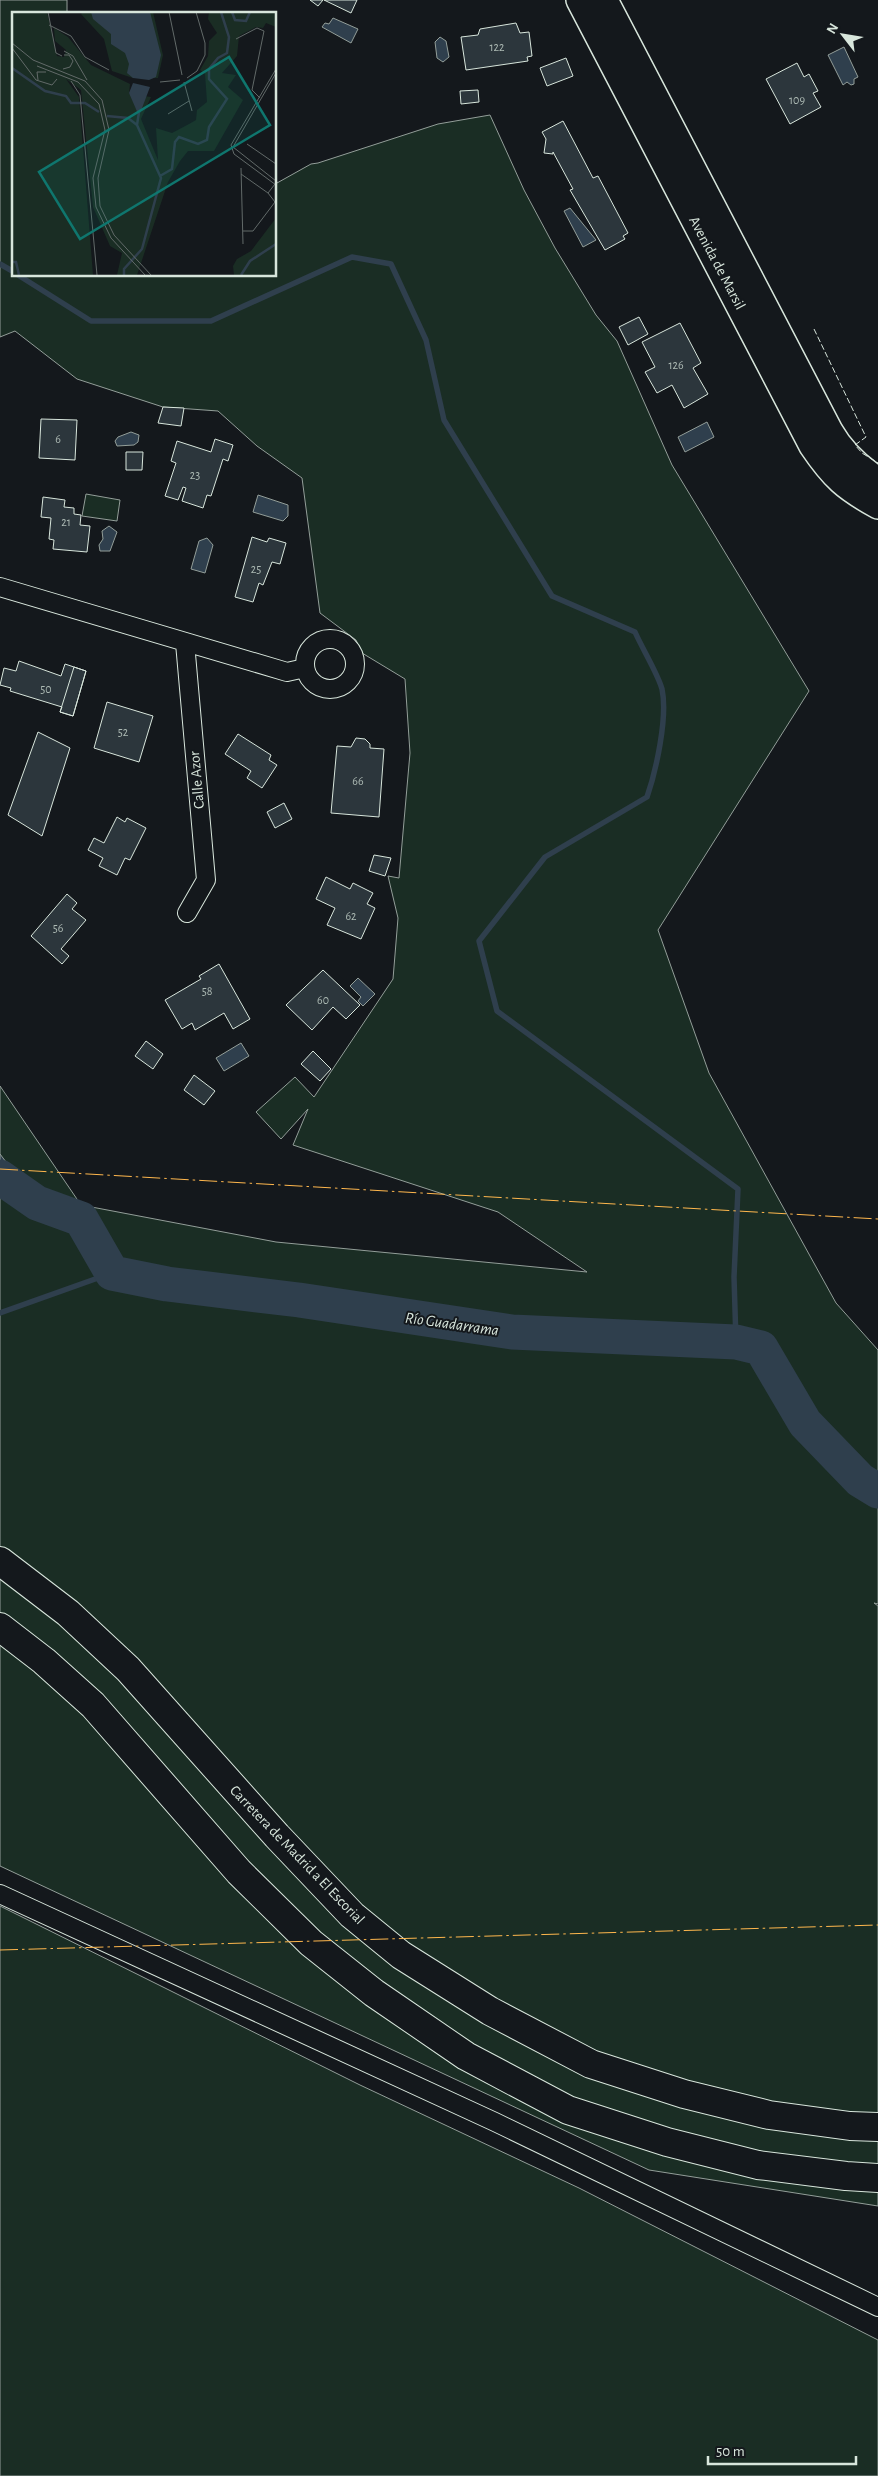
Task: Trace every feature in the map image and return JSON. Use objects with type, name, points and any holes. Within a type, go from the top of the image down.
[{"type":"highway","name":"Carretera de Madrid a El Escorial","points":[[0,1561],[68,1613],[128,1669],[277,1836],[338,1901],[352,1915],[401,1955],[490,2011],[591,2064],[684,2094],[768,2115],[850,2126],[878,2127]]},
{"type":"highway","points":[[0,1627],[93,1705],[239,1872],[311,1943],[374,1993],[466,2056],[568,2110],[667,2142],[758,2165],[878,2178]]},
{"type":"street","name":"Avenida de Marsil","points":[[579,0],[812,446],[830,472],[851,491],[878,506]]},
{"type":"street","name":"Avenida de Marsil","points":[[605,0],[830,432],[838,446],[855,464],[878,480]]},
{"type":"street","points":[[0,586],[287,672],[305,668]]},
{"type":"street","name":"Calle Azor","points":[[185,643],[206,880],[187,913]]},
{"type":"street","points":[[0,1894],[486,2118],[878,2307]]},
{"type":"green space","points":[[0,0],[67,0],[67,12],[12,12],[12,276],[276,276],[276,179],[277,183],[311,164],[438,124],[490,115],[524,190],[555,248],[596,315],[617,341],[672,465],[809,691],[658,930],[709,1073],[836,1303],[878,1350],[878,1604],[874,1603],[878,1606],[878,2206],[649,2170],[0,1866],[0,1086],[81,1205],[276,1242],[587,1272],[498,1212],[293,1145],[308,1109],[281,1139],[256,1112],[295,1077],[314,1097],[393,979],[398,918],[388,876],[399,878],[410,753],[405,679],[362,653],[356,640],[320,613],[302,478],[257,446],[218,411],[163,407],[77,379],[15,331],[0,337]]},
{"type":"green space","points":[[86,494],[120,500],[117,521],[82,516]]},
{"type":"green space","points":[[0,1906],[360,2085],[579,2188],[878,2340],[878,2476],[0,2476]]},
{"type":"water","points":[[333,18],[358,29],[351,43],[322,27],[325,23],[329,24]]},
{"type":"water","points":[[440,37],[446,41],[449,57],[443,62],[437,58],[435,42]]},
{"type":"water","points":[[844,47],[858,77],[854,79],[854,84],[851,85],[847,82],[843,85],[828,55]]},
{"type":"water","points":[[570,208],[596,240],[583,247],[564,211]]},
{"type":"water","points":[[707,422],[714,437],[685,452],[678,437]]},
{"type":"water","points":[[131,432],[139,435],[138,442],[134,445],[117,446],[115,441],[118,437]]},
{"type":"water","points":[[258,495],[288,505],[288,516],[283,521],[253,512]]},
{"type":"water","points":[[109,526],[117,532],[110,551],[100,551],[99,545],[103,539],[102,531]]},
{"type":"water","points":[[207,538],[213,545],[205,573],[191,569],[199,541]]},
{"type":"water","points":[[358,978],[375,994],[363,1006],[358,1001],[361,997],[350,986]]},
{"type":"water","points":[[241,1043],[249,1056],[224,1071],[216,1058]]},
{"type":"water","points":[[0,1154],[37,1203],[0,1190]]},
{"type":"building","points":[[310,0],[323,0],[318,6]]},
{"type":"building","points":[[324,0],[357,0],[351,13]]},
{"type":"building","points":[[516,23],[520,33],[529,32],[532,56],[527,57],[528,61],[466,70],[461,37],[478,35],[480,29]]},
{"type":"building","points":[[566,58],[573,76],[547,86],[540,68]]},
{"type":"building","points":[[797,63],[804,77],[809,74],[818,91],[813,93],[821,107],[790,124],[766,79]]},
{"type":"building","points":[[478,90],[479,102],[461,104],[460,91]]},
{"type":"building","points":[[563,121],[593,178],[598,176],[628,233],[623,236],[625,239],[605,250],[570,190],[573,189],[553,152],[553,154],[544,153],[546,139],[542,132]]},
{"type":"building","points":[[639,317],[648,334],[628,345],[619,327]]},
{"type":"building","points":[[680,323],[701,363],[693,368],[708,394],[684,408],[672,385],[657,393],[645,372],[655,367],[642,342]]},
{"type":"building","points":[[163,407],[184,408],[181,426],[158,423]]},
{"type":"building","points":[[41,419],[77,420],[75,460],[39,458]]},
{"type":"building","points":[[215,439],[233,445],[228,461],[223,459],[211,496],[207,495],[203,508],[182,501],[186,488],[183,487],[178,500],[165,496],[176,463],[171,461],[177,441],[211,452]]},
{"type":"building","points":[[126,452],[143,452],[142,470],[126,470]]},
{"type":"building","points":[[43,497],[65,500],[64,507],[74,508],[74,514],[81,515],[80,525],[90,526],[87,552],[53,549],[54,540],[49,539],[51,518],[41,517]]},
{"type":"building","points":[[252,537],[267,542],[269,538],[286,543],[280,564],[272,562],[263,585],[259,583],[253,602],[235,597]]},
{"type":"building","points":[[19,661],[61,676],[65,664],[86,671],[73,716],[60,712],[62,707],[10,691],[11,688],[0,685],[4,668],[16,671]]},
{"type":"building","points":[[74,667],[86,671],[73,716],[60,712]]},
{"type":"building","points":[[107,702],[153,716],[139,762],[94,748]]},
{"type":"building","points":[[38,732],[70,748],[42,836],[8,815]]},
{"type":"building","points":[[238,734],[271,755],[269,760],[277,765],[262,788],[247,778],[251,771],[225,754]]},
{"type":"building","points":[[356,738],[365,739],[370,744],[370,748],[384,749],[379,817],[331,813],[337,746],[351,747]]},
{"type":"building","points":[[284,803],[292,819],[275,828],[267,812]]},
{"type":"building","points":[[117,817],[125,822],[127,818],[146,828],[130,860],[125,858],[117,875],[99,866],[103,858],[88,850],[94,838],[104,843]]},
{"type":"building","points":[[374,855],[391,858],[385,876],[369,871]]},
{"type":"building","points":[[326,877],[350,889],[353,883],[373,893],[367,904],[375,908],[361,939],[327,925],[335,908],[316,899]]},
{"type":"building","points":[[67,894],[77,903],[72,909],[86,920],[61,949],[69,956],[62,964],[31,936]]},
{"type":"building","points":[[219,964],[250,1019],[233,1029],[224,1013],[195,1030],[192,1023],[182,1029],[165,1000],[201,979],[199,976]]},
{"type":"building","points":[[323,970],[360,1005],[346,1019],[333,1007],[312,1030],[286,1005]]},
{"type":"building","points":[[146,1041],[163,1054],[153,1069],[135,1056]]},
{"type":"building","points":[[313,1051],[331,1069],[320,1081],[301,1064]]},
{"type":"building","points":[[194,1075],[215,1091],[204,1105],[184,1090]]},
{"type":"waterway","points":[[20,276],[91,321],[211,321],[352,257],[391,264],[426,340],[444,420],[552,596],[635,632],[662,689],[662,729],[654,773],[647,797],[545,857],[479,941],[497,1011],[738,1189],[734,1277],[736,1342]]},
{"type":"waterway","points":[[0,264],[12,271]]},
{"type":"waterway","name":"Río Guadarrama","points":[[0,1177],[37,1203],[81,1219],[112,1273],[167,1284],[299,1300],[512,1332],[736,1342],[761,1348],[805,1423],[860,1480],[878,1491]]},
{"type":"waterway","points":[[0,1313],[112,1273]]},
{"type":"fence","points":[[814,329],[866,437],[855,445],[862,453],[878,463]]},
{"type":"power","points":[[0,1169],[878,1219]]},
{"type":"power","points":[[0,1950],[878,1925]]}]
